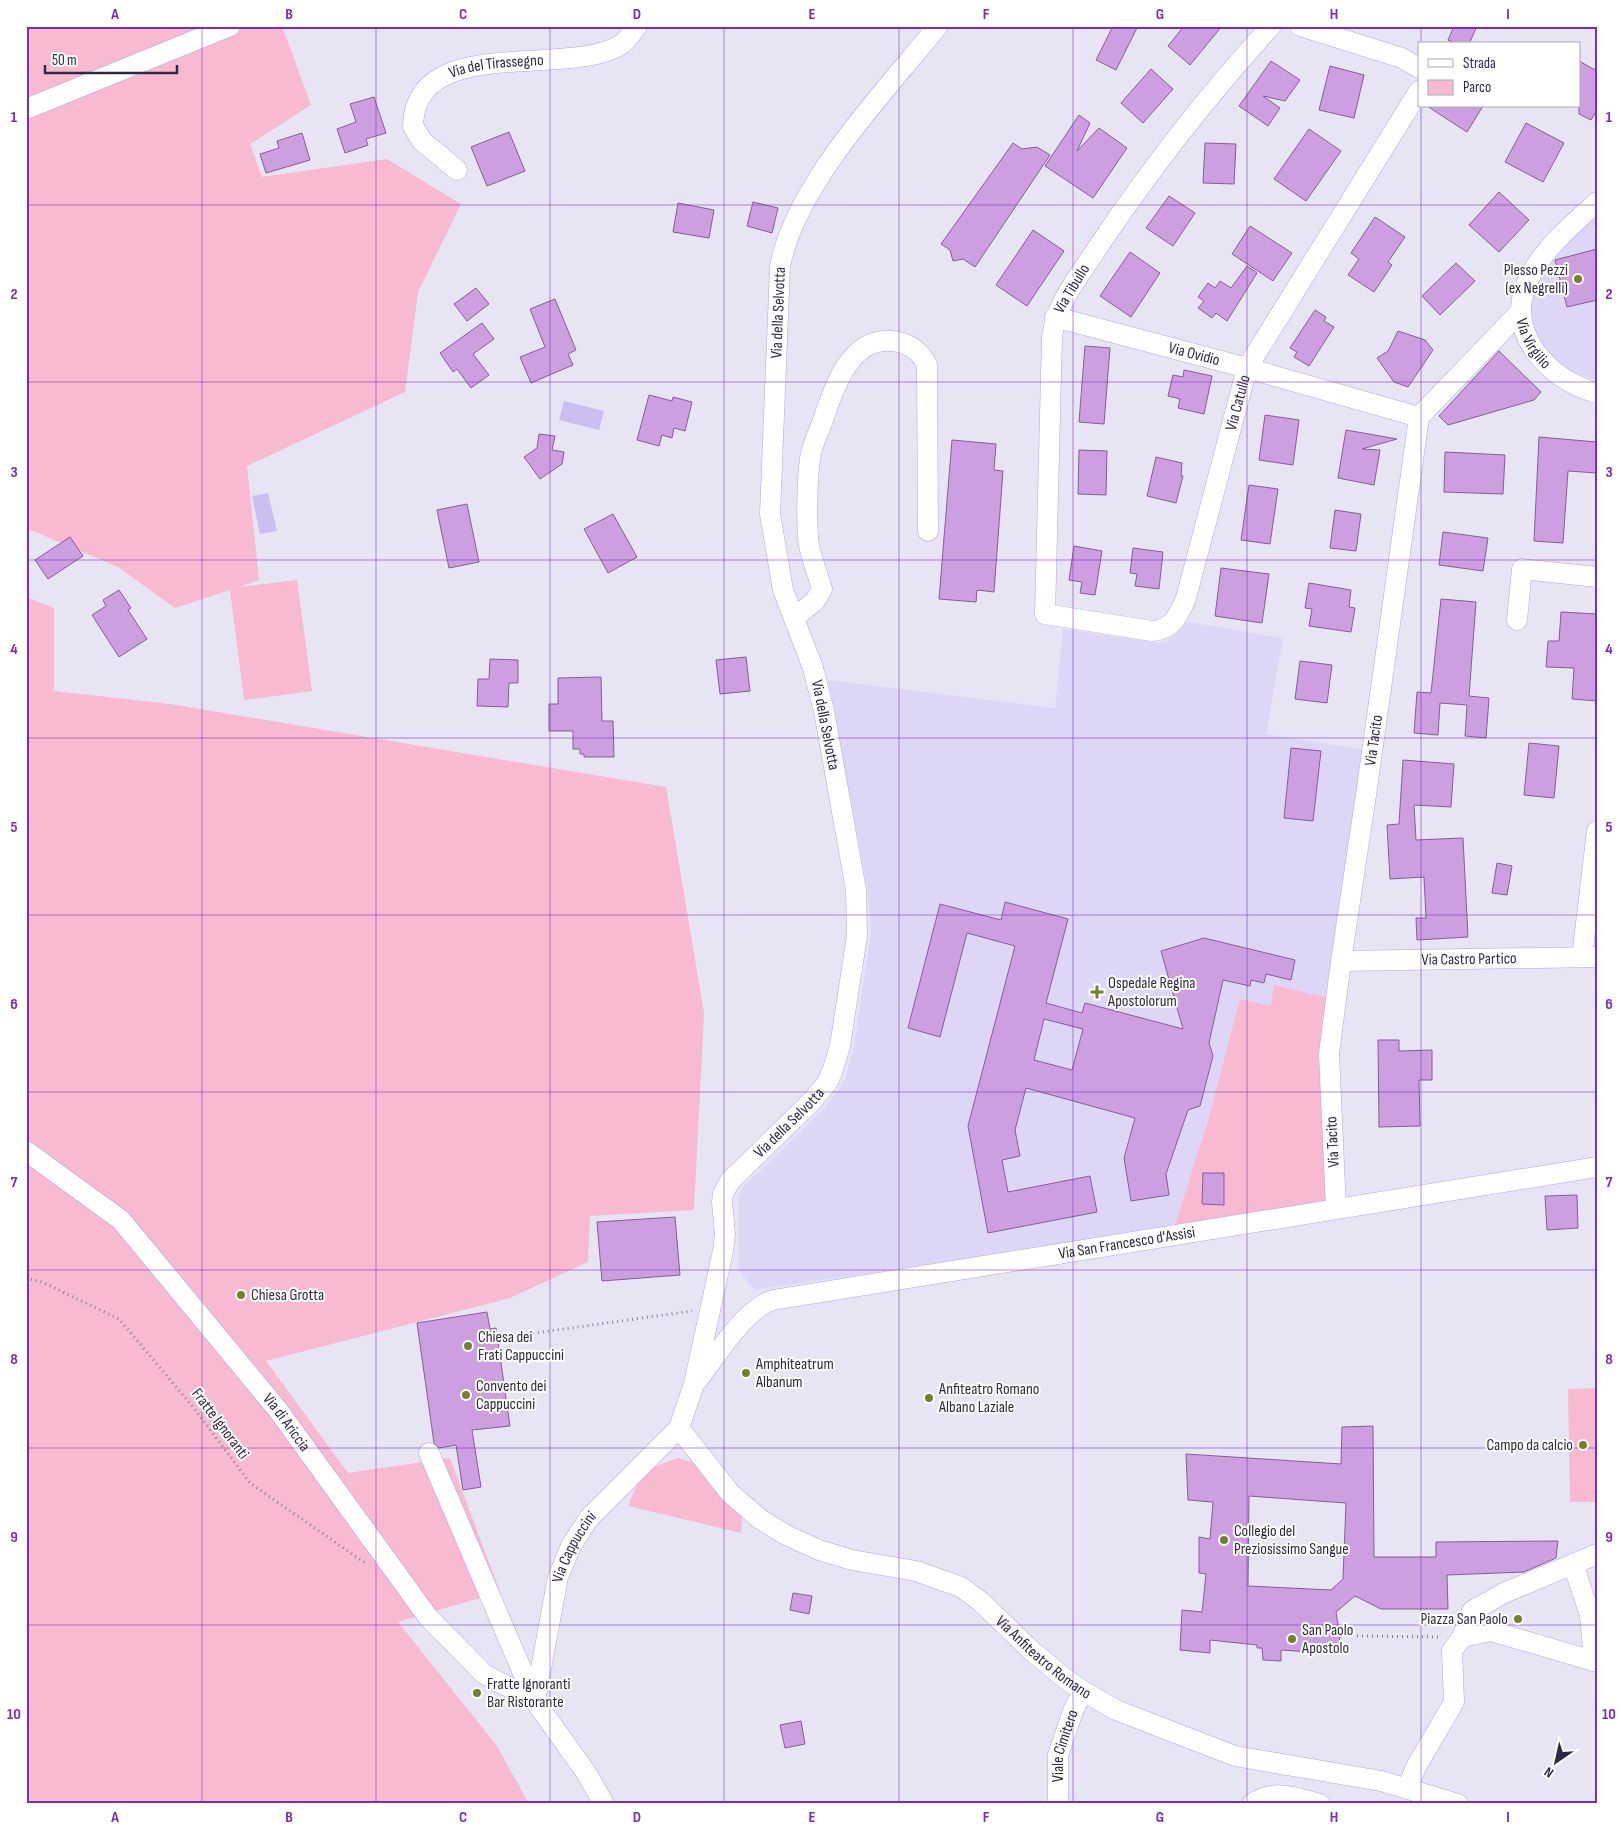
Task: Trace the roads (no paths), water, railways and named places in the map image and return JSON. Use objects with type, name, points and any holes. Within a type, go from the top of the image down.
[{"type":"street","points":[[26,109],[230,26]]},
{"type":"street","name":"Via del Tirassegno","points":[[457,170],[422,141],[413,126],[420,98],[431,84],[444,75],[465,68],[604,50],[622,44],[637,26]]},
{"type":"street","name":"Via della Selvotta","points":[[679,1428],[694,1384],[725,1240],[722,1208],[723,1194],[736,1174],[802,1111],[827,1083],[840,1046],[855,959],[858,922],[856,890],[824,711],[813,668],[778,568],[770,500],[778,283],[783,248],[801,208],[838,150],[938,26]]},
{"type":"street","name":"Via Tibullo","points":[[1045,614],[1052,337],[1055,317],[1064,299],[1124,209],[1186,124],[1271,26]]},
{"type":"street","points":[[1300,26],[1402,58],[1418,67]]},
{"type":"street","name":"Via Catullo","points":[[1045,614],[1152,631],[1164,629],[1176,619],[1186,598],[1247,368],[1418,93]]},
{"type":"street","name":"Via Virgilio","points":[[1597,202],[1563,234],[1530,276],[1525,284],[1520,312],[1528,341],[1544,362],[1565,379],[1597,393]]},
{"type":"street","points":[[1419,417],[1520,312]]},
{"type":"street","name":"Via Ovidio","points":[[1055,317],[1247,368],[1419,417]]},
{"type":"street","points":[[794,618],[815,600],[822,589],[809,544],[808,476],[811,453],[840,376],[858,352],[868,344],[878,341],[897,341],[906,344],[921,354],[927,365],[928,531]]},
{"type":"street","name":"Via Tacito","points":[[1336,1208],[1329,1054],[1419,417]]},
{"type":"street","points":[[1517,620],[1522,569],[1597,577]]},
{"type":"street","points":[[1590,957],[1597,831]]},
{"type":"street","name":"Via Castro Partico","points":[[1341,961],[1590,957]]},
{"type":"street","name":"Via di Ariccia","points":[[26,1150],[121,1220],[278,1410],[428,1617],[484,1674],[535,1701]]},
{"type":"street","name":"Via San Francesco d'Assisi","points":[[694,1384],[754,1310],[773,1300],[1597,1167]]},
{"type":"street","name":"Via Cappuccini","points":[[535,1701],[558,1577],[571,1546],[589,1518],[679,1428]]},
{"type":"street","name":"Via Anfiteatro Romano","points":[[679,1428],[730,1494],[760,1519],[791,1538],[819,1550],[852,1560],[916,1571],[960,1588],[980,1601],[1033,1652],[1083,1691],[1116,1710],[1235,1756],[1408,1788],[1458,1804]]},
{"type":"street","points":[[429,1453],[535,1701],[587,1774],[604,1804]]},
{"type":"street","points":[[1408,1788],[1416,1767],[1454,1702],[1452,1651],[1462,1637],[1472,1611],[1504,1593],[1597,1554]]},
{"type":"street","points":[[1462,1637],[1492,1631],[1596,1661],[1593,1615],[1573,1564]]},
{"type":"street","name":"Viale Cimitero","points":[[1058,1804],[1058,1755],[1073,1711],[1083,1691]]},
{"type":"street","points":[[1274,1762],[1278,1799]]},
{"type":"street","points":[[1252,1804],[1262,1797],[1320,1804]]},
{"type":"place","name":"Plesso Pezzi (ex Negrelli)","points":[[1578,279]]},
{"type":"place","name":"Ospedale Regina Apostolorum","points":[[1097,992]]},
{"type":"place","name":"Chiesa Grotta","points":[[241,1295]]},
{"type":"place","name":"Chiesa dei Frati Cappuccini","points":[[468,1346]]},
{"type":"place","name":"Amphiteatrum Albanum","points":[[746,1373]]},
{"type":"place","name":"Convento dei Cappuccini","points":[[466,1395]]},
{"type":"place","name":"Anfiteatro Romano Albano Laziale","points":[[929,1398]]},
{"type":"place","name":"Campo da calcio","points":[[1583,1445]]},
{"type":"place","name":"Collegio del Preziosissimo Sangue","points":[[1224,1540]]},
{"type":"place","name":"Piazza San Paolo","points":[[1518,1619]]},
{"type":"place","name":"San Paolo Apostolo","points":[[1292,1639]]},
{"type":"place","name":"Fratte Ignoranti Bar Ristorante","points":[[477,1693]]}]
